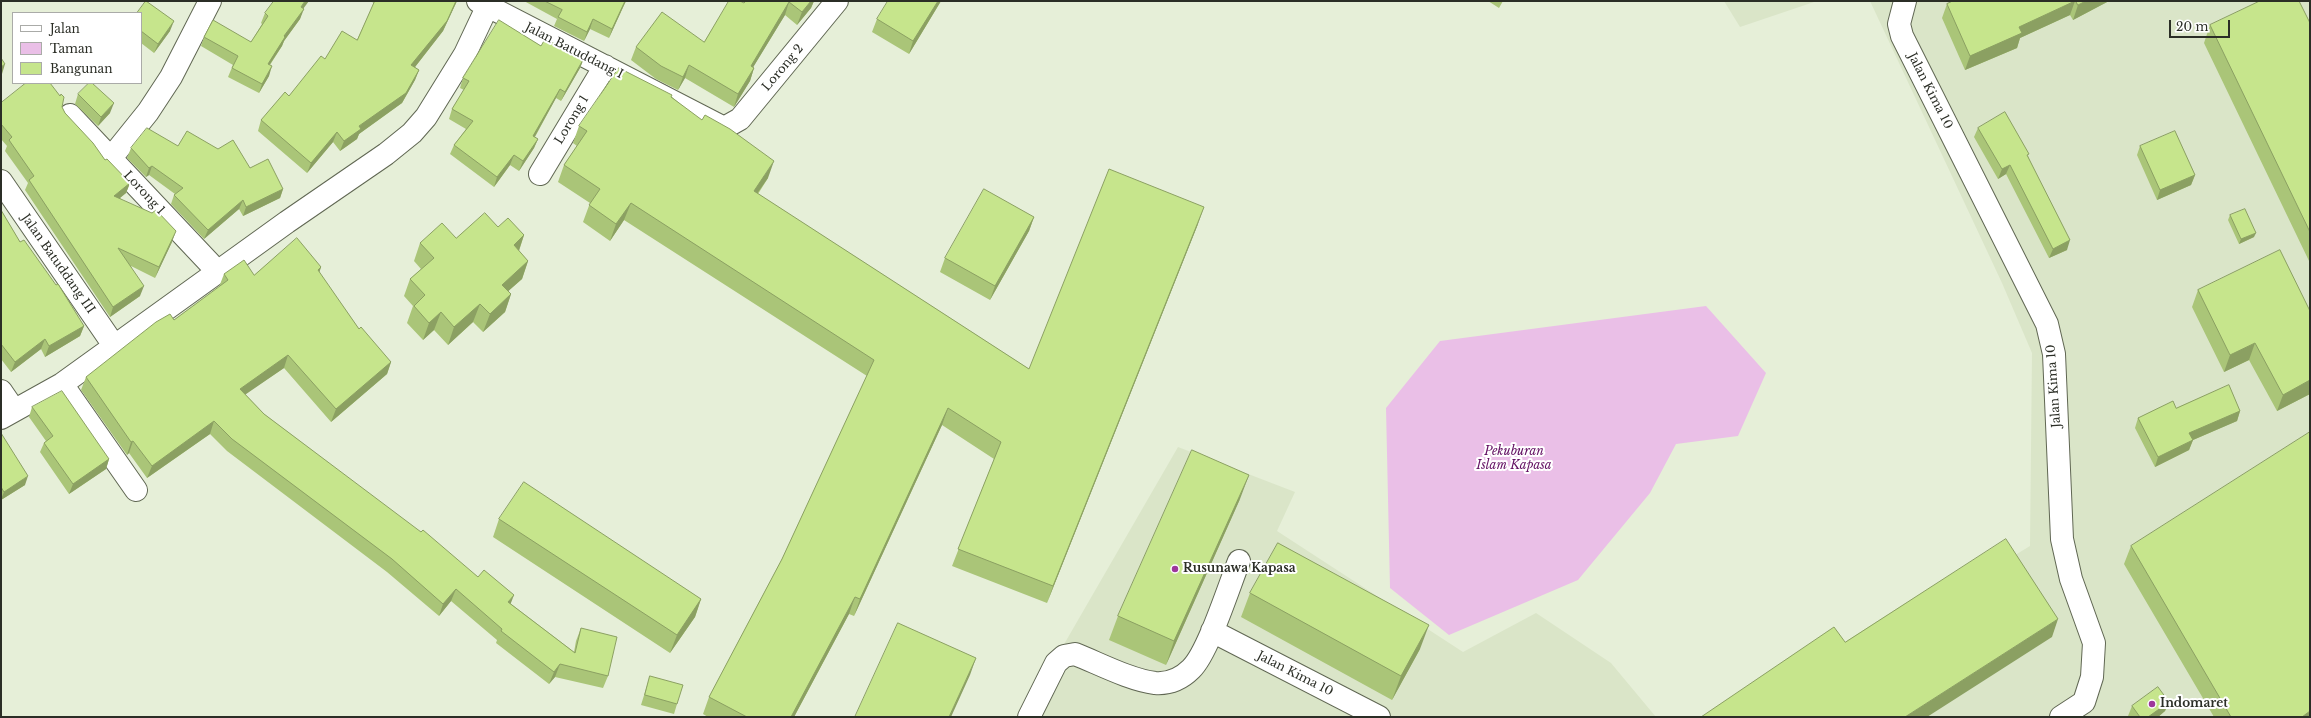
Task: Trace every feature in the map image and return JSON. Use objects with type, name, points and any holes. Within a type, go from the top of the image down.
[{"type":"street","points":[[111,158],[148,112],[167,83],[210,1]]},
{"type":"street","name":"Lorong 2","points":[[724,128],[740,119],[837,1]]},
{"type":"street","name":"Jalan Kima 10","points":[[1905,1],[1900,12],[1899,24],[1902,36],[2047,324],[2054,354],[2062,539],[2071,579],[2094,643],[2092,677],[2084,702],[2061,717]]},
{"type":"street","points":[[1,391],[8,414],[62,384],[386,154],[412,133],[426,117],[464,54],[485,3]]},
{"type":"street","name":"Jalan Batuddang I","points":[[485,3],[724,128]]},
{"type":"street","name":"Lorong 1","points":[[540,174],[605,66]]},
{"type":"street","name":"Lorong 1","points":[[70,115],[218,272]]},
{"type":"street","name":"Jalan Batuddang III","points":[[1,181],[116,347]]},
{"type":"street","points":[[62,384],[136,490]]},
{"type":"street","points":[[1029,717],[1056,663],[1064,656],[1075,654],[1139,679],[1156,683],[1177,680],[1192,669],[1212,631],[1239,561]]},
{"type":"street","name":"Jalan Kima 10","points":[[1212,631],[1379,717]]},
{"type":"shaded area","points":[[1724,1],[1817,1],[1740,27]]},
{"type":"shaded area","points":[[1870,1],[2310,1],[2310,717],[1747,717],[2030,546],[2032,353],[2002,283]]},
{"type":"shaded area","points":[[1178,447],[1295,492],[1277,531],[1463,652],[1536,613],[1611,663],[1656,717],[1022,717]]},
{"type":"green space","name":"Pekuburan Islam Kapasa","points":[[1706,306],[1766,373],[1738,436],[1676,444],[1650,493],[1578,580],[1449,635],[1390,588],[1386,408],[1440,341]]},
{"type":"building","points":[[146,1],[174,21],[158,44],[142,32],[142,12],[138,12]]},
{"type":"building","points":[[274,1],[305,1],[301,7],[304,9],[284,36],[285,37],[268,64],[272,66],[262,84],[232,68],[238,56],[204,37],[213,20],[251,42],[268,16],[265,13]]},
{"type":"building","points":[[375,1],[456,1],[447,21],[411,65],[419,70],[406,93],[359,126],[361,129],[344,141],[337,132],[311,163],[261,120],[285,92],[289,96],[321,56],[325,59],[342,31],[357,40]]},
{"type":"building","points":[[545,1],[625,1],[612,29],[593,19],[587,32],[558,17],[562,10]]},
{"type":"building","points":[[729,1],[740,1],[744,3],[746,1],[811,1],[802,12],[789,2],[751,66],[754,68],[738,94],[689,65],[683,77],[661,66],[636,47],[662,12],[704,42]]},
{"type":"building","points":[[888,1],[938,1],[913,41],[877,19]]},
{"type":"building","points":[[1953,1],[2075,1],[2019,27],[2022,33],[1970,56],[1947,4]]},
{"type":"building","points":[[2076,1],[2086,1],[2078,5]]},
{"type":"building","points":[[2260,1],[2299,1],[2310,23],[2310,232],[2210,25]]},
{"type":"building","points":[[499,20],[541,46],[545,39],[584,58],[565,92],[560,89],[533,136],[538,139],[523,161],[514,155],[497,177],[454,145],[473,121],[452,109],[469,81],[463,78]]},
{"type":"building","points":[[1,58],[5,64],[1,67]]},
{"type":"building","points":[[619,68],[672,95],[671,97],[702,120],[705,115],[730,129],[774,161],[754,191],[1029,369],[1109,169],[1204,207],[1053,586],[958,549],[1001,442],[948,408],[860,599],[855,597],[791,717],[747,717],[709,697],[782,559],[874,360],[631,203],[616,224],[589,205],[600,189],[564,165],[587,131],[579,126]]},
{"type":"building","points":[[25,84],[51,84],[60,96],[61,94],[64,97],[62,107],[65,113],[93,143],[105,160],[107,159],[130,183],[114,196],[152,213],[156,210],[176,231],[159,267],[118,248],[144,286],[113,307],[29,180],[34,176],[9,140],[12,137],[1,124],[1,103]]},
{"type":"building","points":[[88,84],[93,84],[114,103],[101,117],[78,94]]},
{"type":"building","points":[[2005,112],[2029,154],[2027,155],[2070,240],[2053,249],[2010,165],[2002,169],[1978,128]]},
{"type":"building","points":[[147,128],[178,146],[187,131],[218,149],[233,140],[250,168],[268,159],[283,189],[246,207],[243,200],[208,230],[174,195],[183,188],[152,166],[149,168],[131,148]]},
{"type":"building","points":[[2175,131],[2195,175],[2160,190],[2140,146]]},
{"type":"building","points":[[984,189],[1034,217],[995,286],[945,258]]},
{"type":"building","points":[[2245,209],[2256,233],[2241,239],[2230,215]]},
{"type":"building","points":[[1,210],[20,242],[24,240],[56,285],[58,284],[84,326],[49,346],[45,339],[15,362],[1,344]]},
{"type":"building","points":[[485,213],[498,227],[508,218],[524,235],[514,245],[528,261],[502,285],[511,294],[490,314],[480,304],[454,327],[441,312],[429,323],[414,306],[425,295],[410,279],[434,258],[420,243],[442,223],[456,238]]},
{"type":"building","points":[[297,238],[321,267],[318,270],[359,329],[361,327],[391,362],[336,409],[288,355],[240,389],[264,414],[421,532],[423,530],[478,577],[484,570],[514,595],[508,602],[575,653],[581,628],[617,637],[608,676],[560,664],[554,672],[501,631],[502,629],[456,589],[443,604],[392,559],[232,439],[214,421],[152,466],[133,441],[131,442],[86,377],[156,322],[170,314],[174,320],[228,280],[224,274],[244,260],[254,275]]},
{"type":"building","points":[[2280,250],[2310,311],[2310,380],[2283,395],[2255,343],[2230,355],[2198,290]]},
{"type":"building","points":[[2229,385],[2240,411],[2189,433],[2193,440],[2158,457],[2138,418],[2173,401],[2176,408]]},
{"type":"building","points":[[62,391],[109,459],[73,484],[44,443],[53,436],[32,407]]},
{"type":"building","points":[[2310,432],[2310,711],[2302,717],[2231,717],[2131,546]]},
{"type":"building","points":[[1,433],[28,476],[4,492],[1,487]]},
{"type":"building","name":"Rusunawa Kapasa","points":[[1192,450],[1249,475],[1174,641],[1118,616]]},
{"type":"building","points":[[524,482],[701,599],[677,635],[499,519]]},
{"type":"building","points":[[2006,539],[2058,619],[1905,717],[1701,717],[1834,627],[1845,642]]},
{"type":"building","points":[[1278,543],[1429,625],[1401,676],[1250,593]]},
{"type":"building","points":[[898,623],[976,658],[949,717],[855,717]]},
{"type":"building","points":[[650,676],[683,685],[677,704],[645,695]]},
{"type":"building","points":[[2158,687],[2169,702],[2148,717],[2140,717],[2132,706]]},
{"type":"place","name":"Rusunawa Kapasa","points":[[1175,569]]},
{"type":"place","name":"Indomaret","points":[[2152,704]]}]
